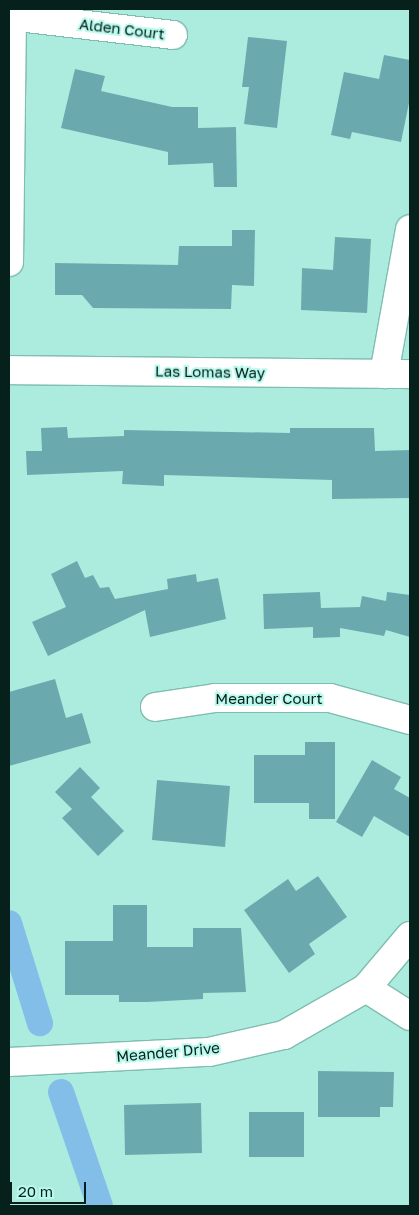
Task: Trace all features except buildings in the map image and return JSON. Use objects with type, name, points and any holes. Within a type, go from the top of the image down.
[{"type":"street","name":"Alden Court","points":[[11,13],[173,35]]},
{"type":"street","points":[[9,262],[11,13]]},
{"type":"street","points":[[397,374],[410,229]]},
{"type":"street","name":"Las Lomas Way","points":[[9,370],[397,374]]},
{"type":"street","name":"Meander Court","points":[[155,707],[215,698],[330,698],[410,720]]},
{"type":"street","name":"Meander Drive","points":[[9,1062],[209,1052],[284,1035],[366,988],[410,936]]},
{"type":"street","points":[[366,988],[410,1016]]},
{"type":"waterway","points":[[9,923],[40,1023]]},
{"type":"waterway","points":[[61,1092],[100,1206]]}]
